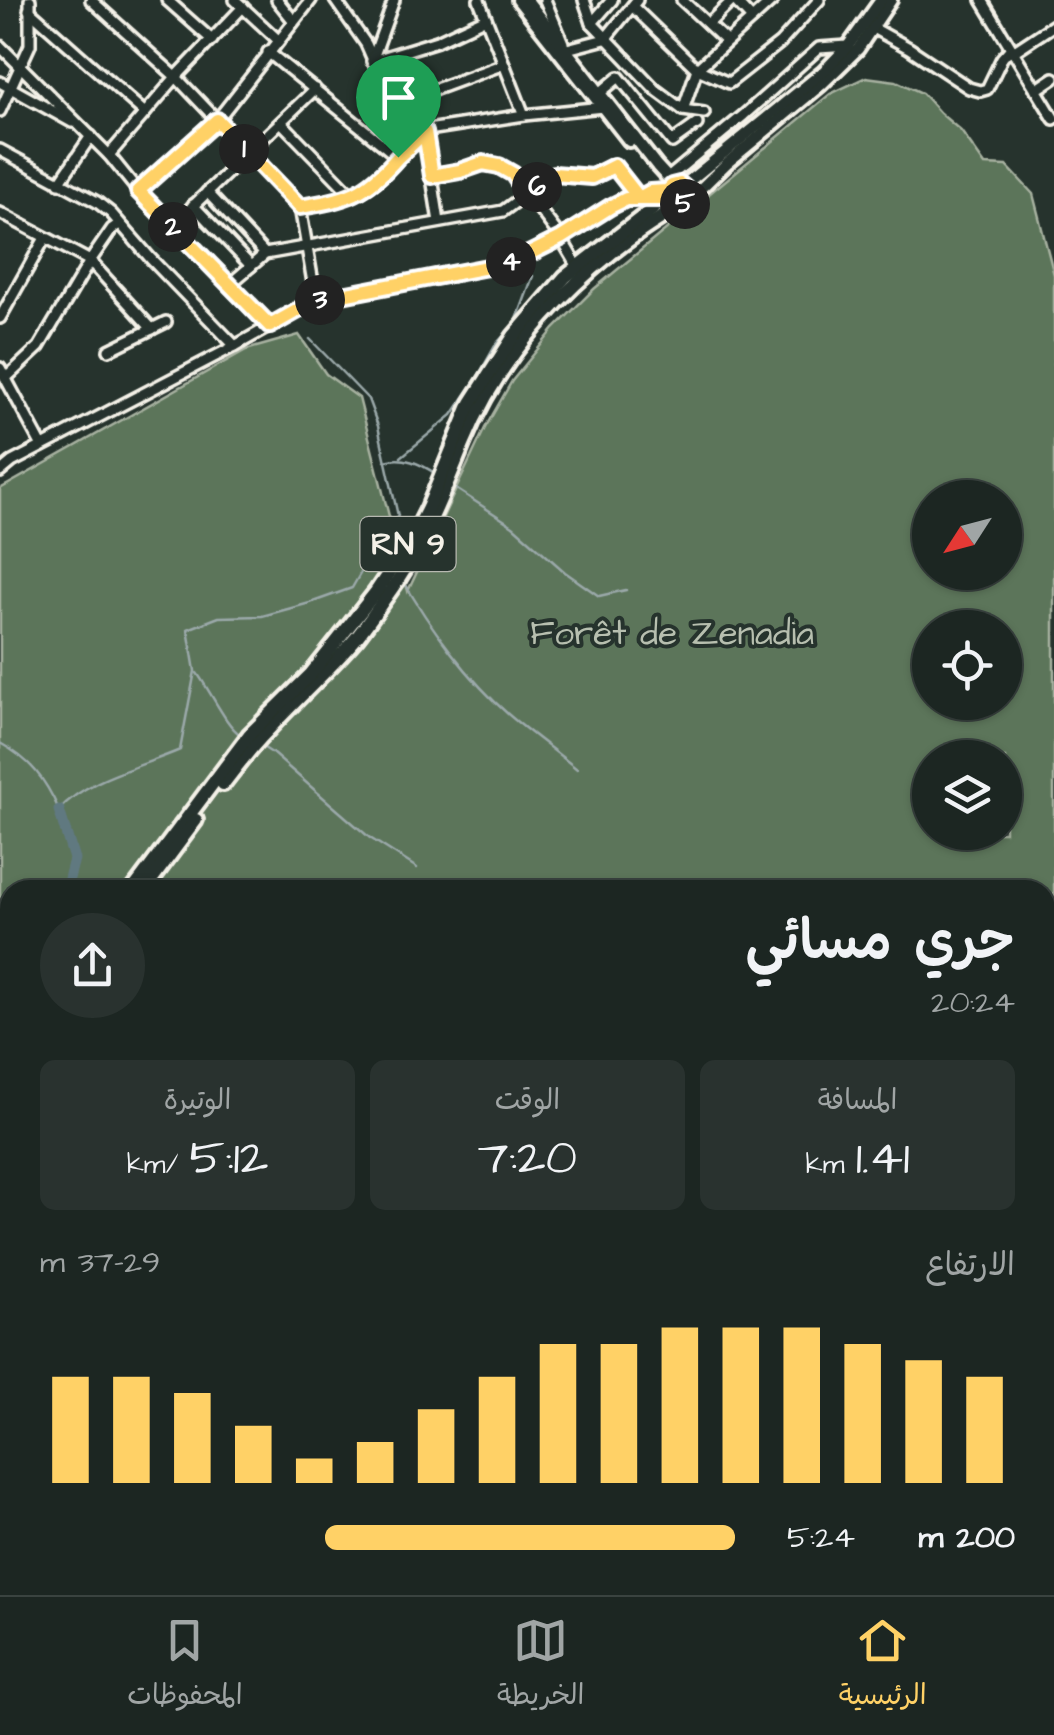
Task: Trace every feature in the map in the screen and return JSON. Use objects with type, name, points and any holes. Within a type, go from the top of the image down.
[{"type":"highway","name":"RN 9","points":[[140,880],[249,736],[320,662],[375,594],[416,532],[482,382],[514,336],[565,277],[654,208],[670,190]]},
{"type":"highway","name":"RN 9","points":[[152,880],[244,758],[346,648],[408,564],[490,389],[521,342],[582,277],[648,226],[684,204]]},
{"type":"main road","points":[[518,0],[670,190],[689,195],[684,204],[671,205],[670,190],[601,92],[527,0]]},
{"type":"main road","points":[[670,190],[783,106],[848,46],[881,0]]},
{"type":"main road","name":"RN 9","points":[[684,204],[822,85],[858,49],[891,0]]},
{"type":"street","points":[[92,0],[176,77],[300,207],[316,300]]},
{"type":"street","points":[[167,0],[212,40]]},
{"type":"street","points":[[276,0],[293,20]]},
{"type":"street","points":[[138,191],[217,120],[311,0]]},
{"type":"street","points":[[335,0],[366,44],[383,94],[394,109],[425,132],[439,222]]},
{"type":"street","points":[[372,60],[394,0]]},
{"type":"street","points":[[479,0],[524,115]]},
{"type":"street","points":[[545,0],[566,47],[605,39],[635,3],[698,69],[729,83],[780,43],[819,0]]},
{"type":"street","points":[[592,23],[612,0]]},
{"type":"street","points":[[682,0],[726,41]]},
{"type":"street","points":[[708,24],[734,0],[752,19]]},
{"type":"street","points":[[683,110],[698,69],[772,0]]},
{"type":"street","points":[[982,0],[1054,119]]},
{"type":"street","points":[[585,1],[592,23],[656,90],[683,110],[704,113]]},
{"type":"street","points":[[109,154],[212,40],[239,4],[278,40]]},
{"type":"street","points":[[29,5],[145,114]]},
{"type":"street","points":[[0,111],[30,45],[29,5]]},
{"type":"street","points":[[372,60],[437,41],[486,18]]},
{"type":"street","points":[[873,28],[968,88],[980,91],[987,89],[1002,58],[1054,25]]},
{"type":"street","points":[[0,46],[109,154],[138,191],[270,326]]},
{"type":"street","points":[[0,472],[12,462],[316,300],[503,264],[561,238],[626,199],[670,190],[744,115],[820,48],[848,46]]},
{"type":"street","points":[[268,52],[398,157]]},
{"type":"street","points":[[394,109],[504,64]]},
{"type":"street","points":[[601,92],[619,77],[672,142],[697,124]]},
{"type":"street","points":[[1036,90],[1054,78]]},
{"type":"street","points":[[0,82],[82,128]]},
{"type":"street","points":[[172,226],[315,89]]},
{"type":"street","points":[[300,207],[352,195],[378,180],[425,132],[524,115],[603,107]]},
{"type":"street","points":[[280,122],[352,195]]},
{"type":"street","points":[[59,183],[91,136]]},
{"type":"street","points":[[0,150],[112,213],[235,346]]},
{"type":"street","points":[[432,176],[483,163],[513,174],[578,267]]},
{"type":"street","points":[[230,284],[265,254],[503,211],[554,174],[592,177],[614,166],[639,198]]},
{"type":"street","points":[[207,192],[265,254]]},
{"type":"street","points":[[194,205],[251,266]]},
{"type":"street","points":[[0,213],[90,261],[152,329]]},
{"type":"street","points":[[6,378],[38,348],[90,261],[119,224]]},
{"type":"street","points":[[0,318],[46,238]]},
{"type":"street","points":[[109,350],[166,322]]},
{"type":"street","points":[[0,368],[42,446]]},
{"type":"green space","name":"Forêt de Zenadia","points":[[866,77],[896,81],[922,93],[961,131],[985,165],[1007,166],[1033,194],[1054,275],[1054,880],[0,880],[0,489],[246,350],[299,335],[326,374],[359,398],[408,591],[485,428],[512,381],[554,329],[594,289],[830,94]]},
{"type":"waterway","points":[[401,457],[452,415],[496,344],[516,322],[533,276]]},
{"type":"waterway","points":[[0,743],[36,771],[59,810],[99,781],[180,750],[195,671],[188,629],[219,617],[262,616],[352,588],[398,516],[368,399],[310,339]]},
{"type":"waterway","points":[[385,461],[412,461],[436,474]]},
{"type":"waterway","points":[[450,485],[513,526],[599,596],[626,590]]},
{"type":"waterway","points":[[381,541],[392,560]]},
{"type":"waterway","points":[[403,580],[437,634],[480,686],[509,715],[577,769]]},
{"type":"waterway","points":[[197,673],[241,735]]},
{"type":"waterway","points":[[261,746],[370,838],[417,868]]},
{"type":"waterway","points":[[59,810],[74,859],[69,880]]},
{"type":"route","points":[[217,120],[300,207],[334,201],[366,188],[398,157],[425,132],[432,176],[483,163],[499,166],[513,174],[527,195],[554,174],[592,177],[614,166],[639,198],[680,184],[688,191],[688,199],[678,207],[667,199],[626,199],[521,258],[316,300],[270,326],[138,191],[217,120]]}]
